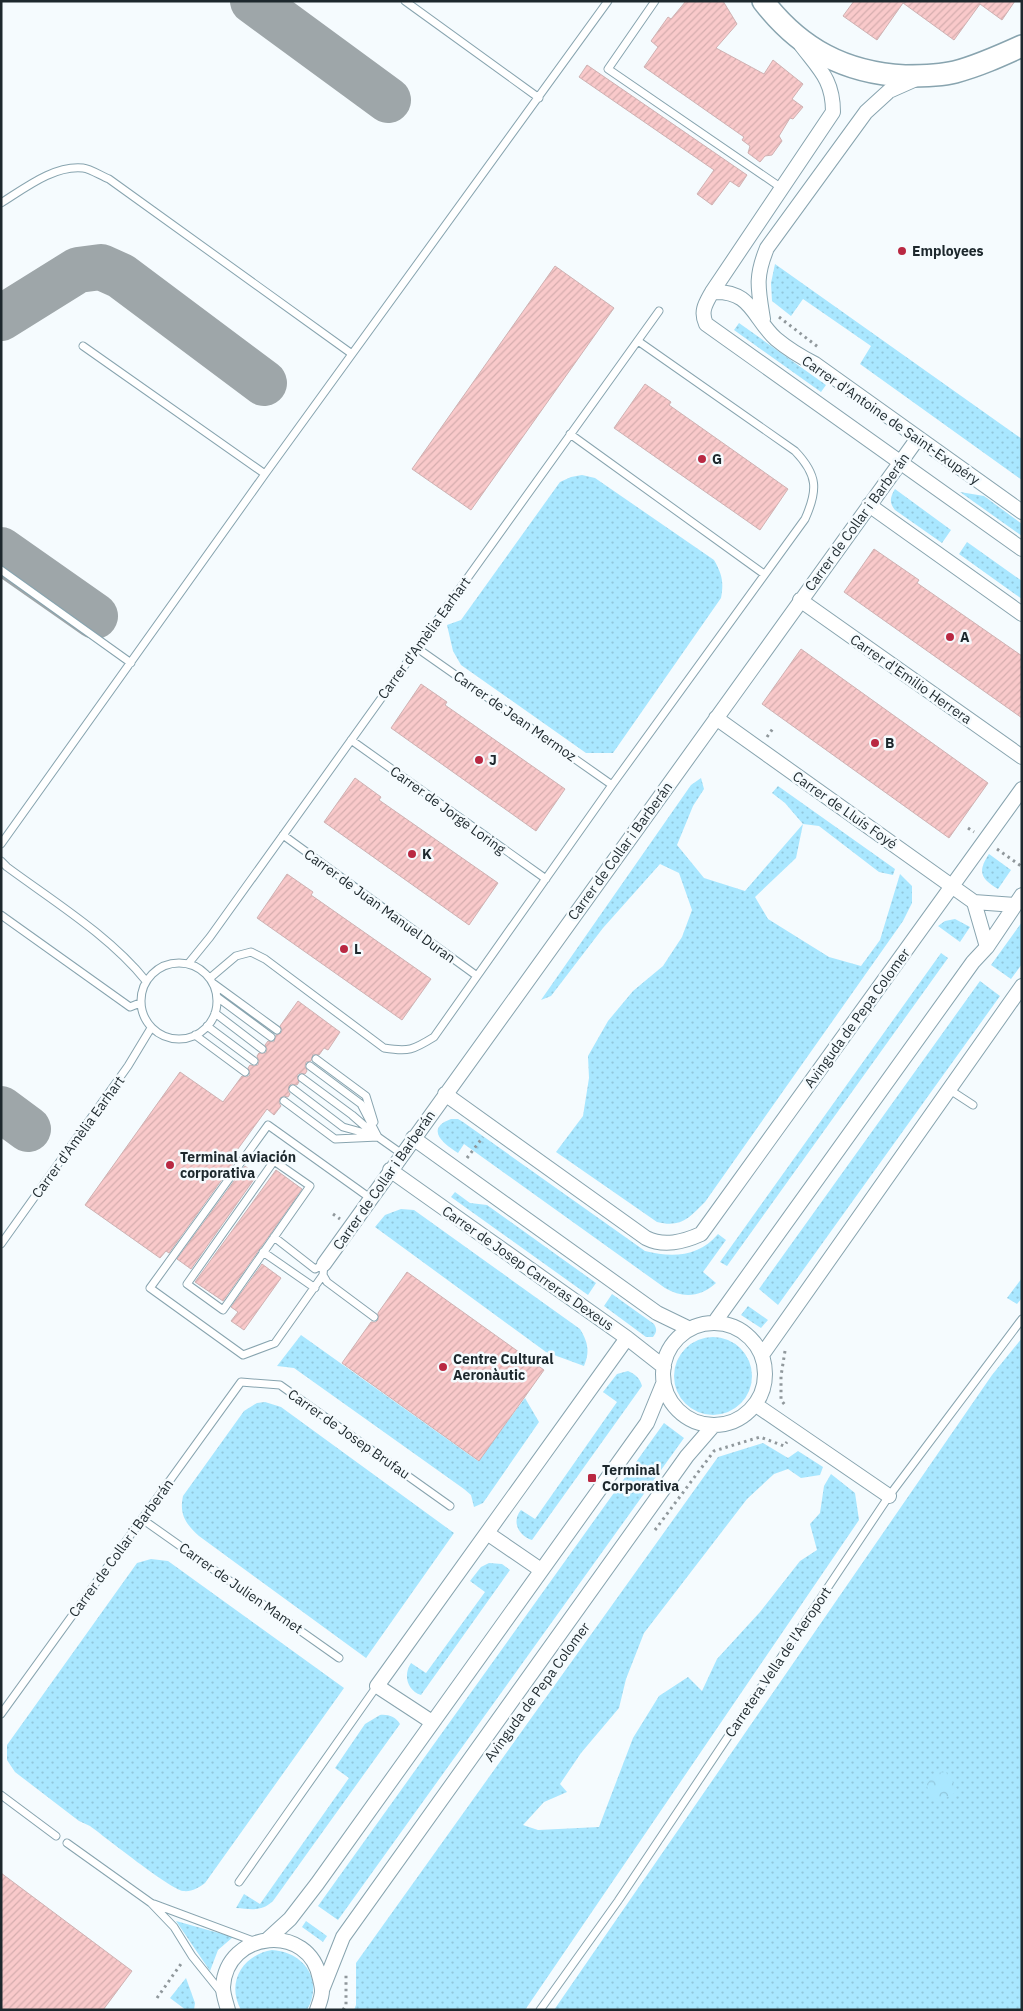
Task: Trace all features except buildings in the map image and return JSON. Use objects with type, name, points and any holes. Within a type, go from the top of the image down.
[{"type":"main road","points":[[763,1],[775,18],[795,37],[832,60],[856,69],[883,75],[924,76],[953,73],[984,64],[1022,46]]},
{"type":"street","name":"Carrer d'Antoine de Saint-Exupéry","points":[[795,37],[826,78],[833,96],[833,112],[712,292],[704,308],[703,316],[706,324],[1022,548]]},
{"type":"street","points":[[763,324],[757,285],[760,265],[768,248],[866,112],[889,91],[924,76]]},
{"type":"street","points":[[783,189],[801,202]]},
{"type":"street","name":"Carrer d'Antoine de Saint-Exupéry","points":[[712,292],[726,291],[744,298],[775,338],[793,352],[815,364],[1022,512]]},
{"type":"street","name":"Carrer de Collar i Barberán","points":[[323,1270],[390,1170],[918,438]]},
{"type":"street","points":[[869,505],[1022,614]]},
{"type":"street","name":"Carrer d'Emilio Herrera","points":[[800,600],[1022,757]]},
{"type":"street","name":"Carrer de Lluís Foyé","points":[[716,718],[974,902]]},
{"type":"street","name":"Avinguda de Pepa Colomer","points":[[445,1094],[646,1238],[655,1243],[687,1241],[700,1234],[716,1214],[1022,789]]},
{"type":"street","points":[[987,947],[974,902],[1019,900]]},
{"type":"street","points":[[714,1323],[973,962],[987,947],[1019,900]]},
{"type":"street","points":[[762,1355],[1022,986]]},
{"type":"street","points":[[413,1138],[658,1313],[690,1329]]},
{"type":"street","name":"Carrer de Josep Carreras Dexeus","points":[[390,1170],[627,1338],[664,1367]]},
{"type":"street","points":[[224,2004],[223,1985],[228,1968],[242,1950],[262,1941],[290,1919],[317,1884],[646,1423],[663,1384],[664,1367],[673,1344],[690,1329],[714,1323],[738,1329],[752,1340],[762,1355],[765,1366],[764,1387],[756,1404],[738,1420],[714,1426],[697,1423],[683,1416],[668,1398],[663,1384]]},
{"type":"street","points":[[432,1722],[378,1686],[627,1338]]},
{"type":"street","points":[[756,1404],[889,1496]]},
{"type":"street","name":"Avinguda de Pepa Colomer","points":[[317,2010],[322,1990],[340,1941],[687,1456],[714,1426]]},
{"type":"street","points":[[487,1534],[541,1570]]},
{"type":"street","points":[[262,1941],[286,1941],[301,1948],[318,1969],[322,1990]]},
{"type":"lane","points":[[405,1],[538,98]]},
{"type":"lane","points":[[2,843],[265,474],[608,1]]},
{"type":"lane","points":[[656,1],[608,69],[783,189]]},
{"type":"lane","points":[[1,203],[30,184],[58,171],[84,168],[109,179],[352,354]]},
{"type":"lane","name":"Carrer d'Amèlia Earhart","points":[[188,964],[210,937],[659,311]]},
{"type":"lane","points":[[211,981],[236,956],[251,952],[264,959],[384,1048],[403,1051],[416,1048],[434,1037],[612,785],[805,519],[813,501],[813,483],[806,464],[795,451],[638,341]]},
{"type":"lane","points":[[83,346],[265,474]]},
{"type":"lane","points":[[570,434],[764,574]]},
{"type":"lane","points":[[1,570],[131,663]]},
{"type":"lane","name":"Carrer de Jean Mermoz","points":[[417,648],[612,785]]},
{"type":"lane","name":"Carrer de Jorge Loring","points":[[351,740],[546,880]]},
{"type":"lane","name":"Carrer de Juan Manuel Duran","points":[[283,835],[477,976]]},
{"type":"lane","points":[[1,861],[112,945],[134,966],[146,981]]},
{"type":"lane","points":[[1,915],[130,1007],[140,1003]]},
{"type":"lane","points":[[211,981],[217,997],[215,1013],[207,1026],[195,1035],[181,1039],[170,1038],[157,1033],[151,1028],[142,1014],[140,1003],[142,988],[146,981],[160,967],[178,962],[199,968],[211,981],[277,1030]]},
{"type":"lane","points":[[217,997],[271,1037]]},
{"type":"lane","points":[[215,1013],[262,1049]]},
{"type":"lane","points":[[207,1026],[254,1060]]},
{"type":"lane","name":"Carrer d'Amèlia Earhart","points":[[1,1244],[128,1066],[151,1028]]},
{"type":"lane","points":[[195,1035],[245,1072]]},
{"type":"lane","points":[[316,1059],[366,1096],[378,1137]]},
{"type":"lane","points":[[310,1066],[361,1104],[378,1137]]},
{"type":"lane","points":[[302,1078],[402,1154]]},
{"type":"lane","points":[[293,1090],[344,1127],[378,1137]]},
{"type":"lane","points":[[950,1090],[973,1105]]},
{"type":"lane","points":[[284,1102],[335,1139],[378,1137]]},
{"type":"lane","points":[[323,1270],[314,1288],[275,1343],[243,1355],[150,1288],[268,1125],[370,1198]]},
{"type":"lane","points":[[274,1161],[310,1186],[274,1237],[223,1310],[187,1284],[274,1161]]},
{"type":"lane","points":[[274,1237],[315,1269],[323,1270]]},
{"type":"lane","points":[[263,1252],[314,1288]]},
{"type":"lane","points":[[323,1270],[327,1282],[374,1317]]},
{"type":"lane","name":"Carretera Vella de l'Aeroport","points":[[540,2010],[618,1901],[889,1496],[1022,1319]]},
{"type":"lane","name":"Carrer de Josep Brufau","points":[[241,1382],[280,1385],[450,1506]]},
{"type":"lane","name":"Carrer de Collar i Barberán","points":[[1,1714],[241,1382]]},
{"type":"lane","name":"Carrer de Julien Mamet","points":[[142,1518],[339,1658]]},
{"type":"lane","points":[[239,1882],[378,1686]]},
{"type":"lane","points":[[1,1795],[56,1836]]},
{"type":"lane","points":[[66,1843],[151,1903],[174,1927],[224,2004]]},
{"type":"lane","points":[[151,1903],[262,1941]]},
{"type":"path","points":[[785,1349],[781,1376],[781,1400],[787,1406]]},
{"type":"path","points":[[653,1532],[714,1452],[760,1437],[784,1446],[788,1441]]},
{"type":"path","points":[[343,2010],[346,2006],[346,1969]]},
{"type":"green space","points":[[775,264],[1022,439],[1022,480],[860,364],[871,346],[803,299],[791,316],[772,301],[771,283]]},
{"type":"green space","points":[[739,323],[826,385],[821,392],[734,330]]},
{"type":"green space","points":[[582,475],[595,478],[714,560],[721,574],[721,598],[613,753],[586,753],[461,665],[453,651],[447,625],[461,620],[560,482]]},
{"type":"green space","points":[[895,489],[951,530],[942,543],[895,510],[891,500]]},
{"type":"green space","points":[[960,492],[984,496],[1022,524],[1022,536]]},
{"type":"green space","points":[[967,542],[1022,581],[1022,599],[959,554]]},
{"type":"green space","points":[[701,778],[704,789],[693,806],[677,845],[704,878],[745,891],[803,824],[796,858],[755,897],[768,919],[829,957],[861,966],[880,940],[900,874],[912,886],[912,903],[903,921],[705,1202],[694,1213],[679,1223],[665,1224],[657,1222],[556,1152],[583,1116],[589,1078],[588,1056],[608,1021],[633,991],[663,966],[682,937],[692,910],[679,873],[660,864],[603,928],[551,996],[541,1000],[691,785]]},
{"type":"green space","points":[[778,786],[895,869],[893,875],[879,872],[819,826],[803,824],[785,803],[772,793]]},
{"type":"green space","points":[[989,854],[1011,870],[998,889],[988,882],[983,874],[983,866]]},
{"type":"green space","points":[[955,919],[970,927],[960,942],[938,926],[945,921]]},
{"type":"green space","points":[[1022,922],[1022,964],[1011,979],[991,965]]},
{"type":"green space","points":[[941,953],[948,958],[727,1266],[720,1262]]},
{"type":"green space","points":[[980,981],[1000,996],[778,1305],[759,1289]]},
{"type":"green space","points":[[451,1119],[458,1119],[463,1122],[645,1251],[665,1255],[684,1254],[711,1242],[718,1234],[726,1240],[703,1272],[716,1283],[698,1294],[692,1295],[678,1294],[665,1288],[464,1144],[458,1153],[447,1145],[438,1132],[439,1127],[443,1123]]},
{"type":"green space","points":[[455,1192],[470,1203],[487,1205],[596,1283],[588,1295],[451,1197]]},
{"type":"green space","points":[[401,1209],[414,1210],[580,1329],[587,1347],[584,1366],[546,1352],[375,1227],[385,1215]]},
{"type":"green space","points":[[1022,1278],[1022,1298],[1017,1304],[1007,1298]]},
{"type":"green space","points":[[612,1294],[654,1324],[656,1330],[653,1337],[646,1337],[604,1306]]},
{"type":"green space","points":[[748,1306],[768,1320],[761,1328],[741,1315]]},
{"type":"green space","points":[[301,1335],[478,1461],[525,1398],[539,1422],[483,1503],[474,1507],[471,1495],[464,1489],[294,1368],[277,1366]]},
{"type":"green space","points":[[713,1337],[728,1340],[741,1348],[749,1361],[752,1376],[749,1391],[741,1404],[728,1412],[713,1415],[698,1412],[685,1404],[677,1391],[674,1376],[677,1361],[685,1348],[698,1340]]},
{"type":"green space","points":[[1022,1338],[1022,2010],[554,2010],[992,1375]]},
{"type":"green space","points":[[628,1371],[637,1377],[642,1386],[532,1540],[527,1538],[520,1532],[517,1524],[518,1515],[521,1510],[535,1519],[617,1402],[603,1392],[617,1374]]},
{"type":"green space","points":[[265,1402],[281,1407],[454,1533],[366,1658],[199,1536],[190,1527],[183,1514],[183,1496],[244,1411],[257,1403]]},
{"type":"green space","points":[[664,1423],[684,1438],[338,1920],[318,1906]]},
{"type":"green space","points":[[763,1443],[788,1458],[798,1451],[823,1467],[820,1475],[801,1478],[788,1469],[774,1474],[747,1499],[644,1633],[626,1679],[619,1708],[581,1753],[560,1784],[567,1792],[544,1802],[523,1825],[538,1830],[599,1827],[633,1738],[659,1696],[688,1677],[702,1691],[717,1659],[760,1612],[800,1561],[817,1550],[810,1524],[820,1513],[824,1486],[831,1474],[855,1493],[859,1520],[525,2010],[354,2010],[356,2005],[356,1963],[718,1457]]},
{"type":"green space","points":[[151,1559],[168,1561],[344,1688],[205,1883],[189,1891],[183,1891],[165,1882],[90,1826],[79,1821],[15,1772],[7,1760],[7,1745],[137,1563]]},
{"type":"green space","points":[[489,1563],[502,1564],[510,1570],[421,1695],[416,1693],[412,1690],[407,1677],[411,1663],[426,1673],[485,1592],[470,1581],[481,1567]]},
{"type":"green space","points":[[380,1715],[392,1716],[400,1724],[273,1901],[260,1908],[236,1908],[244,1894],[260,1904],[349,1778],[335,1768],[365,1724]]},
{"type":"green space","points":[[947,1772],[958,1791],[942,1800],[929,1797],[927,1784],[935,1773]]},
{"type":"green space","points":[[176,1921],[233,1937],[218,1950],[210,1971]]},
{"type":"green space","points":[[306,1921],[327,1936],[323,1942],[302,1927]]},
{"type":"green space","points":[[272,1950],[293,1956],[302,1962],[308,1970],[312,1978],[313,1988],[312,1999],[307,2010],[241,2010],[235,1990],[236,1980],[240,1972],[252,1958]]},
{"type":"green space","points":[[186,1978],[195,2003],[194,2010],[186,2010],[170,1998]]},
{"type":"taxiway","points":[[253,1],[388,100]]},
{"type":"taxiway","points":[[1,318],[78,270],[101,267],[121,276],[264,383]]},
{"type":"taxiway","points":[[1,550],[95,616]]},
{"type":"taxiway","points":[[1,1109],[28,1129]]},
{"type":"place","name":"Employees","points":[[902,251]]},
{"type":"place","name":"G","points":[[702,459]]},
{"type":"place","name":"A","points":[[950,637]]},
{"type":"place","name":"B","points":[[875,743]]},
{"type":"place","name":"J","points":[[479,760]]},
{"type":"place","name":"K","points":[[412,854]]},
{"type":"place","name":"L","points":[[344,949]]},
{"type":"place","name":"Terminal aviación corporativa","points":[[170,1165]]},
{"type":"place","name":"Centre Cultural Aeronàutic","points":[[443,1367]]},
{"type":"place","name":"Terminal Corporativa","points":[[592,1478]]}]
